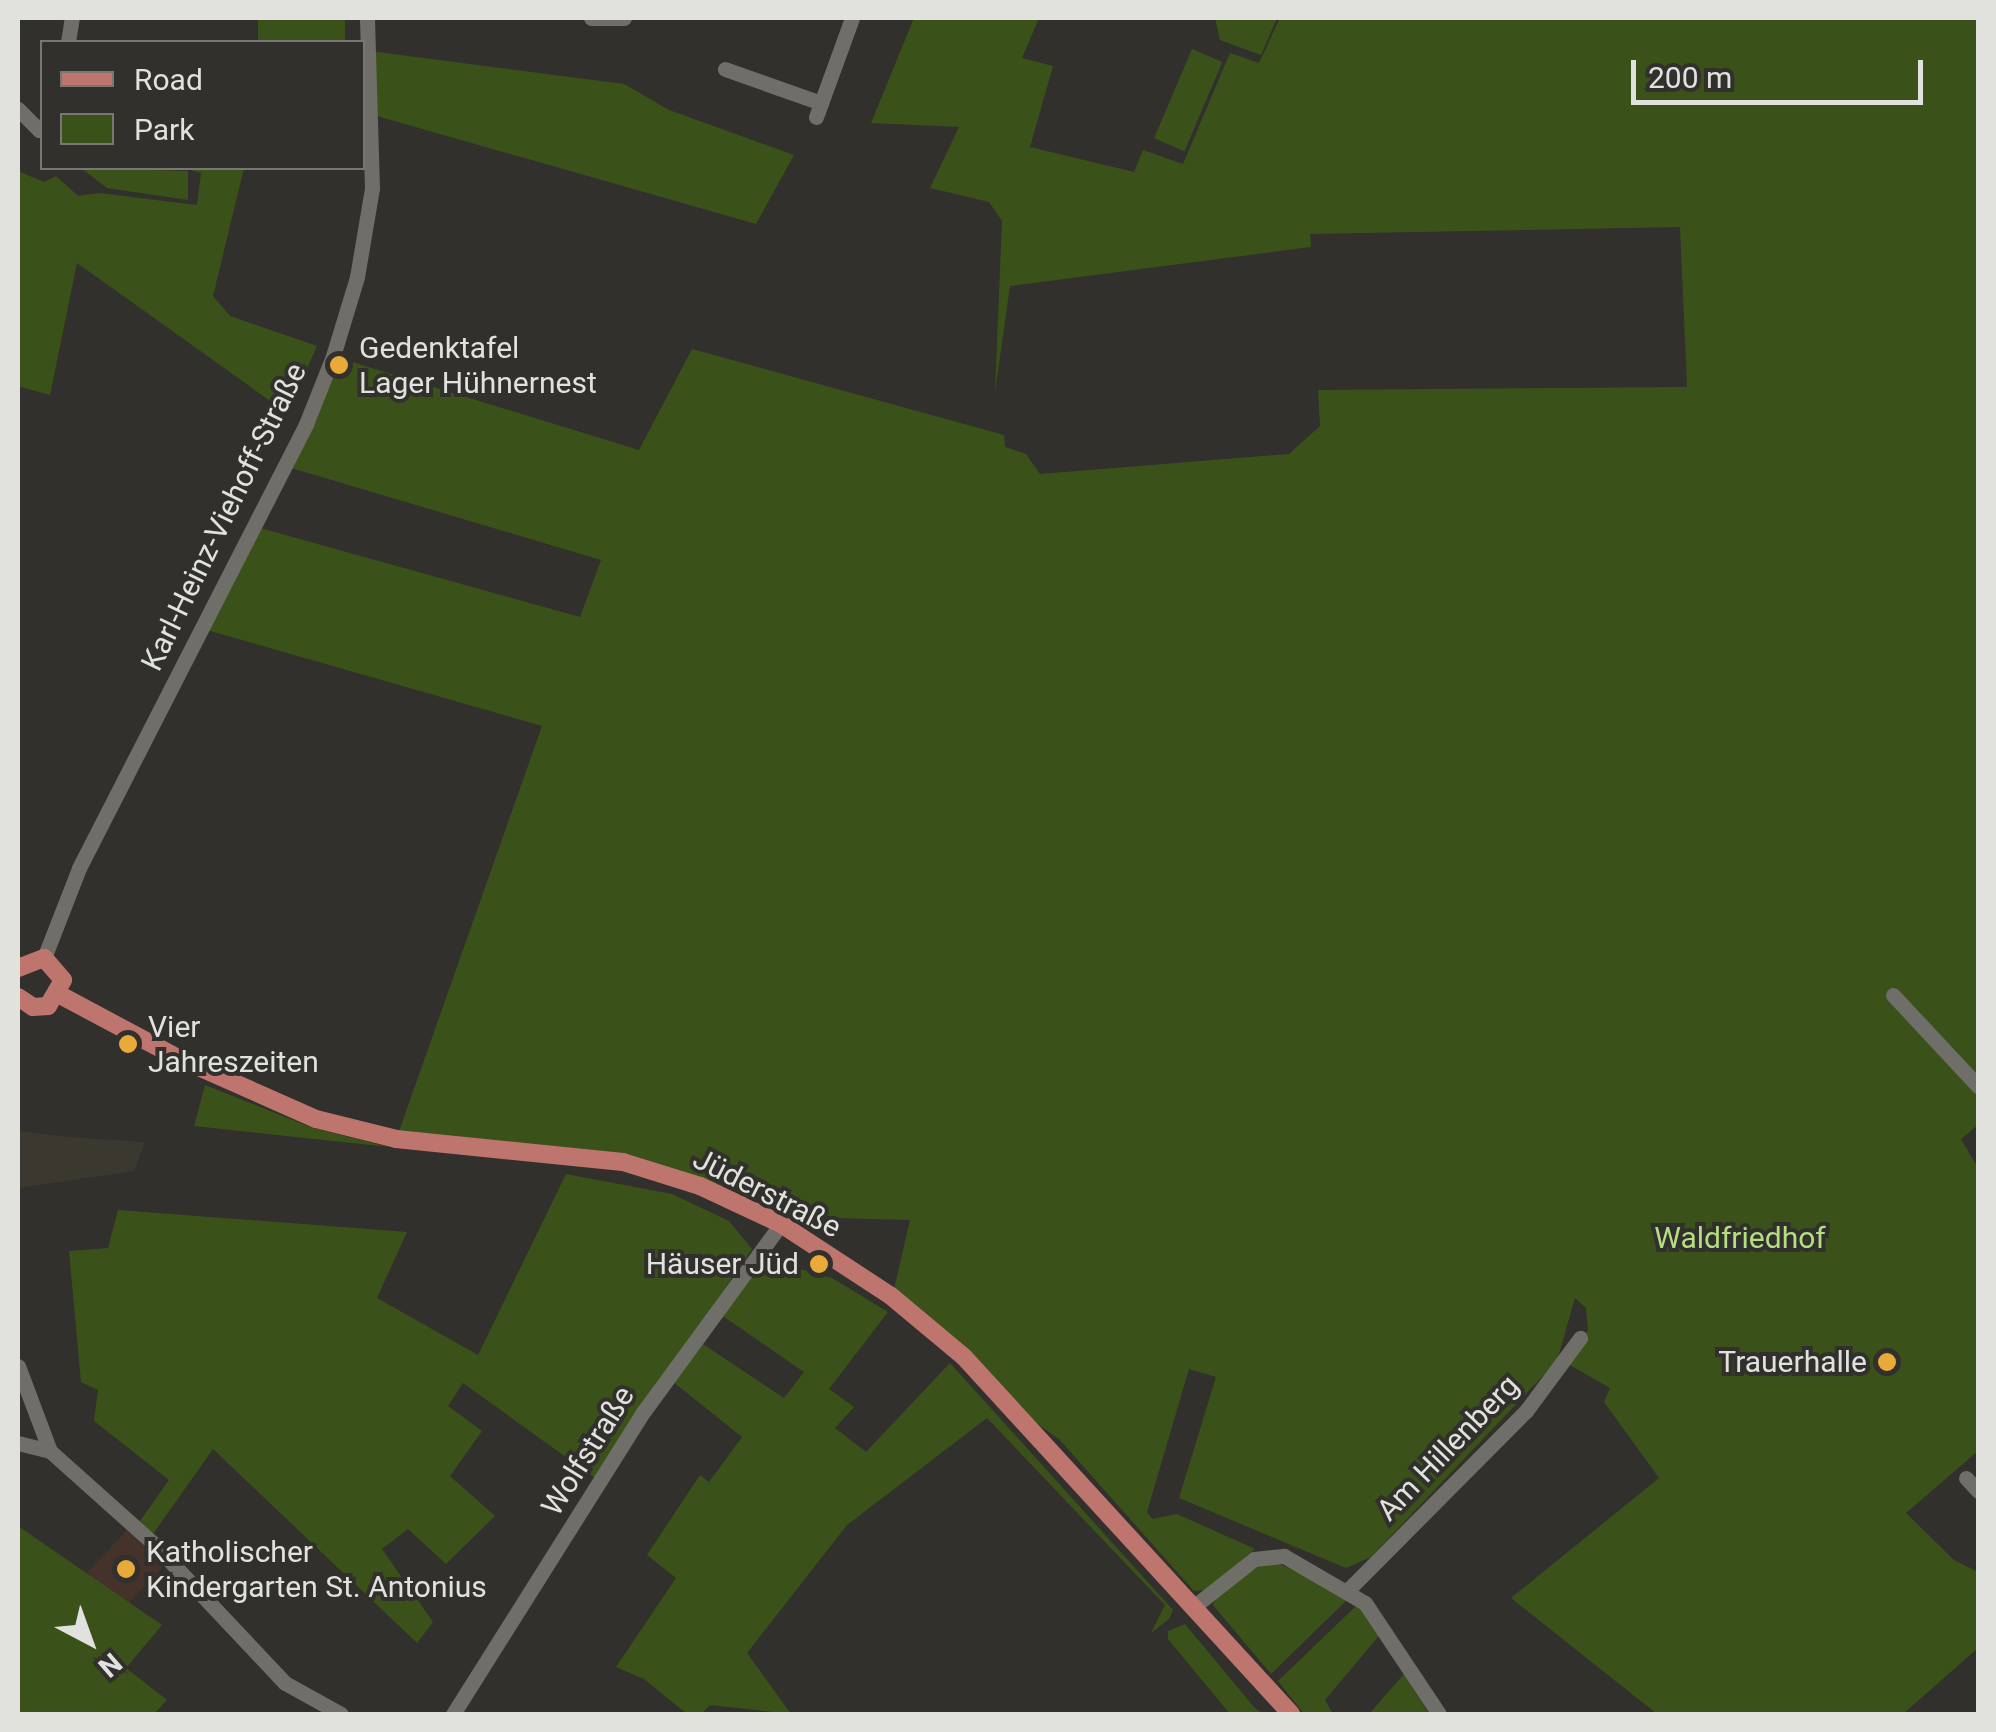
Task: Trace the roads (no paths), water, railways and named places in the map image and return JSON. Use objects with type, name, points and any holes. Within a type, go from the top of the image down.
[{"type":"main road","points":[[18,968],[44,958],[62,972],[60,995],[41,1008],[18,999]]},
{"type":"main road","name":"Jüderstraße","points":[[60,995],[247,1091],[316,1120],[396,1139],[623,1162],[700,1186],[781,1224],[892,1296],[964,1357],[1291,1714]]},
{"type":"street","name":"Karl-Heinz-Viehoff-Straße","points":[[44,958],[79,868],[306,424],[333,356],[357,277],[372,188],[367,18]]},
{"type":"street","points":[[591,18],[624,18]]},
{"type":"street","points":[[724,69],[818,110],[852,18]]},
{"type":"street","points":[[18,109],[40,128]]},
{"type":"street","points":[[1893,995],[1978,1086]]},
{"type":"street","name":"Wolfstraße","points":[[453,1714],[644,1411],[781,1224]]},
{"type":"street","name":"Am Hillenberg","points":[[1348,1590],[1526,1412],[1580,1338]]},
{"type":"street","points":[[18,1366],[38,1433],[50,1451],[153,1542],[286,1684],[341,1714]]},
{"type":"street","points":[[18,1443],[50,1451]]},
{"type":"street","points":[[1966,1478],[1978,1492]]},
{"type":"street","points":[[1192,1608],[1267,1554],[1348,1590],[1390,1633],[1439,1714]]},
{"type":"place","name":"Gedenktafel Lager Hühnernest","points":[[339,365]]},
{"type":"place","name":"Vier Jahreszeiten","points":[[128,1044]]},
{"type":"place","name":"Häuser Jüd","points":[[819,1264]]},
{"type":"place","name":"Trauerhalle","points":[[1887,1362]]},
{"type":"place","name":"Katholischer Kindergarten St. Antonius","points":[[126,1569]]},
{"type":"park label","name":"Waldfriedhof","points":[[1740,1238]]}]
